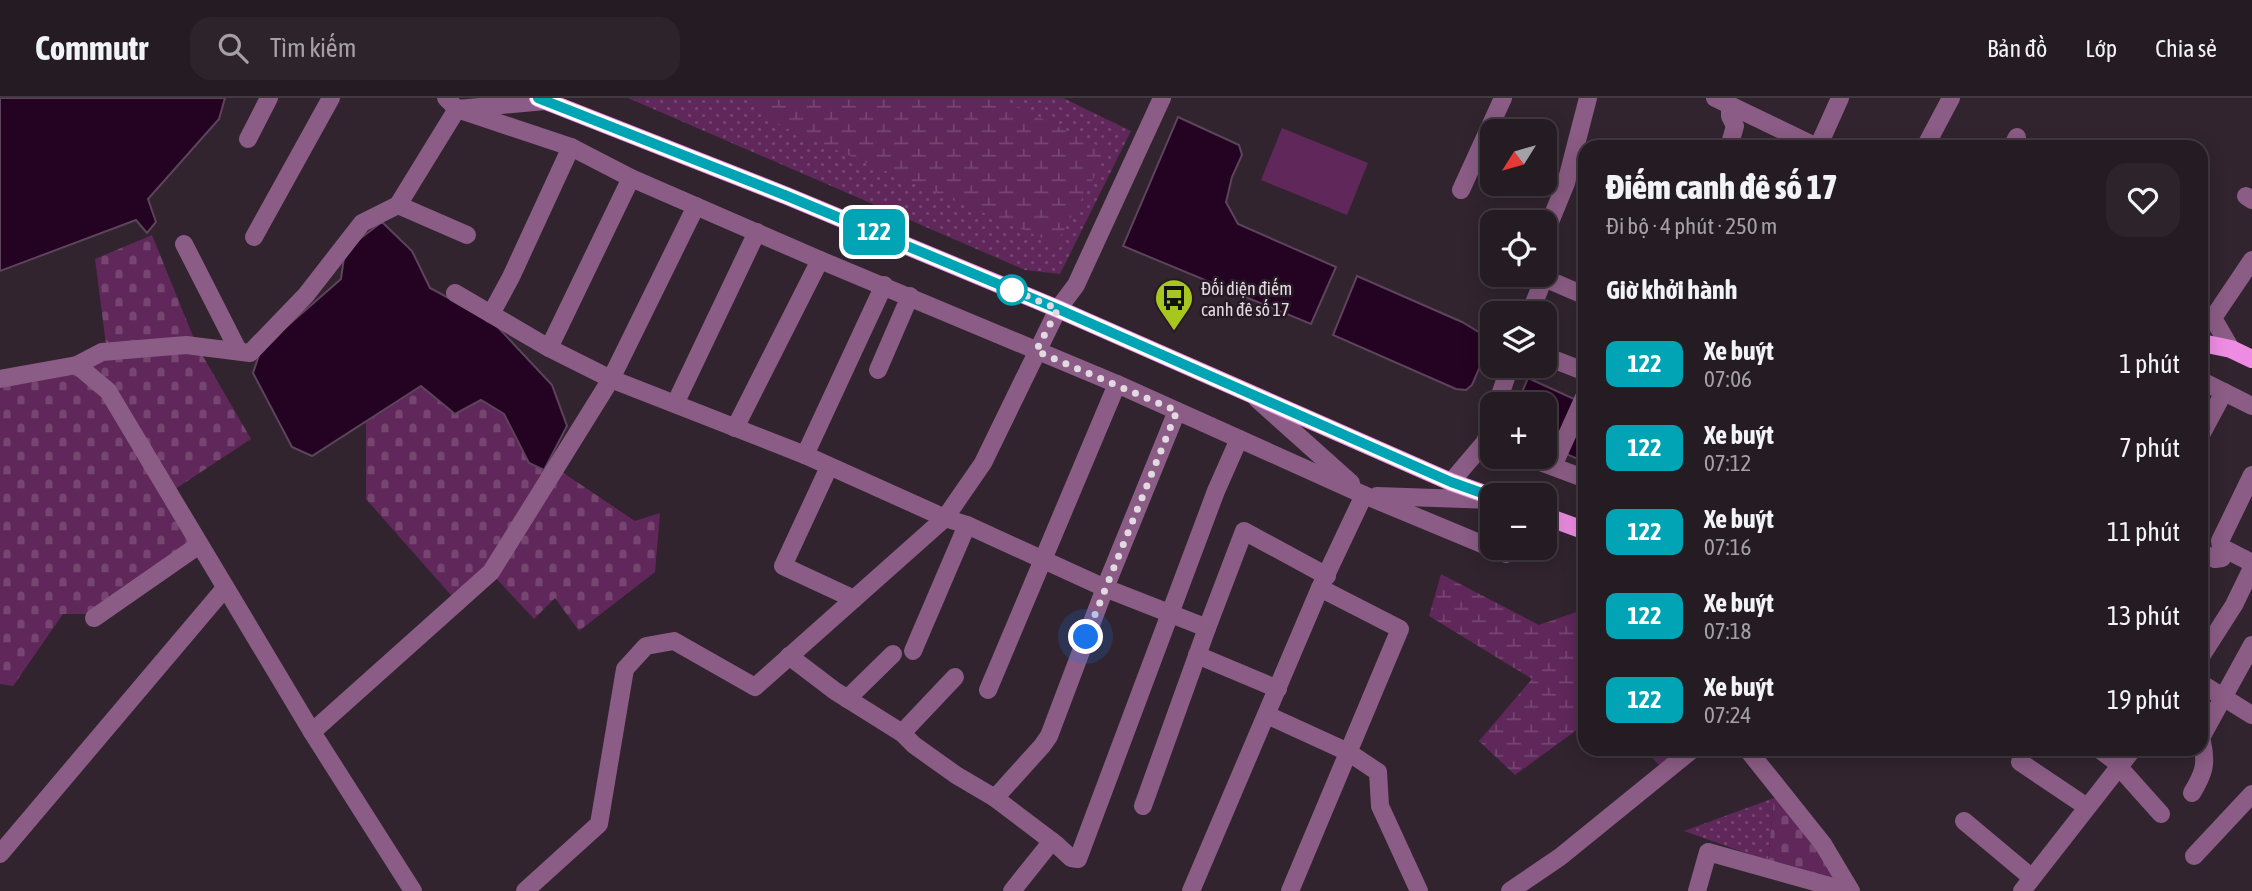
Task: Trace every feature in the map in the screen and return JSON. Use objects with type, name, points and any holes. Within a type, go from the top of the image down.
[{"type":"main road","points":[[541,100],[787,196],[1058,309],[1480,494]]},
{"type":"main road","points":[[2208,344],[2231,349],[2252,359]]},
{"type":"main road","points":[[1557,520],[1578,528]]},
{"type":"street","points":[[248,139],[269,98]]},
{"type":"street","points":[[254,237],[331,98]]},
{"type":"street","points":[[525,891],[598,824],[625,669],[646,646],[674,641],[755,687],[944,518],[983,463],[1036,351],[1058,309],[1076,285],[1162,98]]},
{"type":"street","points":[[1461,190],[1503,98]]},
{"type":"street","points":[[1555,210],[1566,183],[1588,98]]},
{"type":"street","points":[[1821,140],[1840,98]]},
{"type":"street","points":[[1929,140],[1951,98]]},
{"type":"street","points":[[451,104],[541,100]]},
{"type":"street","points":[[1722,101],[1792,140]]},
{"type":"street","points":[[1722,101],[1735,126],[1731,140]]},
{"type":"street","points":[[451,104],[571,148],[631,178],[1117,384],[1364,495],[1480,543]]},
{"type":"street","points":[[0,379],[77,365],[102,352],[186,345],[238,350],[250,354],[306,295],[362,223],[398,205],[451,104]]},
{"type":"street","points":[[491,314],[571,148]]},
{"type":"street","points":[[549,348],[631,178]]},
{"type":"street","points":[[398,205],[467,235]]},
{"type":"street","points":[[312,732],[491,572],[611,379],[696,206]]},
{"type":"street","points":[[675,404],[757,232]]},
{"type":"street","points":[[184,244],[238,350]]},
{"type":"street","points":[[735,428],[820,260]]},
{"type":"street","points":[[2231,349],[2213,318],[2252,260]]},
{"type":"street","points":[[1557,283],[1578,292]]},
{"type":"street","points":[[805,455],[884,285]]},
{"type":"street","points":[[455,293],[549,348],[611,379],[805,455],[1105,588],[1207,628]]},
{"type":"street","points":[[878,370],[910,296]]},
{"type":"street","points":[[1557,361],[1578,369]]},
{"type":"street","points":[[77,365],[108,391],[312,732],[413,891]]},
{"type":"street","points":[[988,690],[1117,384]]},
{"type":"street","points":[[2208,384],[2242,399],[2208,428]]},
{"type":"street","points":[[1251,394],[1364,495],[1480,499]]},
{"type":"street","points":[[995,798],[1049,736],[1105,588],[1177,411]]},
{"type":"street","points":[[1557,457],[1578,411]]},
{"type":"street","points":[[789,656],[847,699],[902,733],[914,745],[956,775],[995,798],[1070,858],[1078,859],[1169,613],[1239,439]]},
{"type":"street","points":[[1451,482],[1480,452]]},
{"type":"street","points":[[829,467],[783,566],[854,599]]},
{"type":"street","points":[[1557,468],[1578,476]]},
{"type":"street","points":[[2208,646],[2234,605],[2252,566],[2221,547],[2220,541],[2252,475]]},
{"type":"street","points":[[1191,891],[1323,582],[1364,495]]},
{"type":"street","points":[[913,650],[967,525]]},
{"type":"street","points":[[1143,806],[1244,531],[1400,629],[1290,891]]},
{"type":"street","points":[[94,618],[199,545]]},
{"type":"street","points":[[2208,556],[2222,558],[2226,550]]},
{"type":"street","points":[[0,854],[225,588]]},
{"type":"street","points":[[2208,725],[2252,645]]},
{"type":"street","points":[[847,699],[893,653]]},
{"type":"street","points":[[1197,655],[1278,689]]},
{"type":"street","points":[[902,733],[955,677]]},
{"type":"street","points":[[2208,687],[2252,715]]},
{"type":"street","points":[[1267,715],[1348,752],[1378,772],[1380,806],[1419,891]]},
{"type":"street","points":[[1510,891],[1560,857],[1684,756]]},
{"type":"street","points":[[1753,756],[1823,844],[1849,891]]},
{"type":"street","points":[[2108,756],[2120,766],[2161,814]]},
{"type":"street","points":[[1964,821],[2027,884],[2128,756]]},
{"type":"street","points":[[2192,793],[2204,768],[2205,756]]},
{"type":"street","points":[[2020,762],[2087,807]]},
{"type":"street","points":[[2194,856],[2252,794]]},
{"type":"street","points":[[1012,891],[1052,841]]},
{"type":"street","points":[[1697,891],[1708,852],[1849,891]]},
{"type":"green space","points":[[628,98],[1063,98],[1131,131],[1060,274],[1025,270]]},
{"type":"green space","points":[[749,98],[999,98],[1109,151],[1056,244],[776,124]]},
{"type":"green space","points":[[1282,128],[1368,163],[1347,215],[1261,180]]},
{"type":"green space","points":[[152,235],[197,346],[251,439],[169,493],[199,545],[100,614],[63,614],[13,686],[0,684],[0,390],[3,379],[108,360],[95,259]]},
{"type":"green space","points":[[422,386],[455,414],[482,400],[497,408],[511,424],[523,452],[535,466],[544,469],[556,468],[635,521],[660,513],[655,572],[579,631],[555,598],[534,619],[491,573],[457,602],[366,499],[366,417]]},
{"type":"green space","points":[[1441,574],[1539,625],[1578,611],[1578,729],[1515,775],[1479,741],[1532,679],[1429,616]]},
{"type":"green space","points":[[1651,756],[1674,756],[1660,766]]},
{"type":"green space","points":[[1779,796],[1834,872],[1834,881],[1768,861],[1774,798]]},
{"type":"green space","points":[[1774,798],[1768,861],[1684,831]]},
{"type":"shaded area","points":[[0,98],[225,98],[219,119],[148,199],[156,222],[147,233],[136,220],[0,271]]},
{"type":"shaded area","points":[[1178,117],[1239,145],[1242,155],[1232,177],[1226,202],[1238,224],[1336,267],[1311,324],[1123,246]]},
{"type":"shaded area","points":[[382,222],[412,251],[430,288],[493,322],[552,385],[567,426],[544,470],[529,463],[504,414],[481,400],[455,414],[421,386],[312,456],[292,447],[253,373],[261,349],[341,279],[345,250]]},
{"type":"shaded area","points":[[1357,276],[1462,322],[1480,333],[1480,367],[1472,385],[1466,390],[1456,389],[1333,335]]},
{"type":"shaded area","points":[[1528,378],[1578,401],[1578,459],[1557,450],[1557,392],[1522,392]]},
{"type":"bus line","name":"122","points":[[538,98],[787,196],[1008,288],[1480,492]]},
{"type":"place","name":"Đối diện điếm canh đê số 17","points":[[1174,332]]},
{"type":"route","points":[[1012,290],[1008,288],[1058,309],[1036,351],[1177,411],[1086,637]]}]
